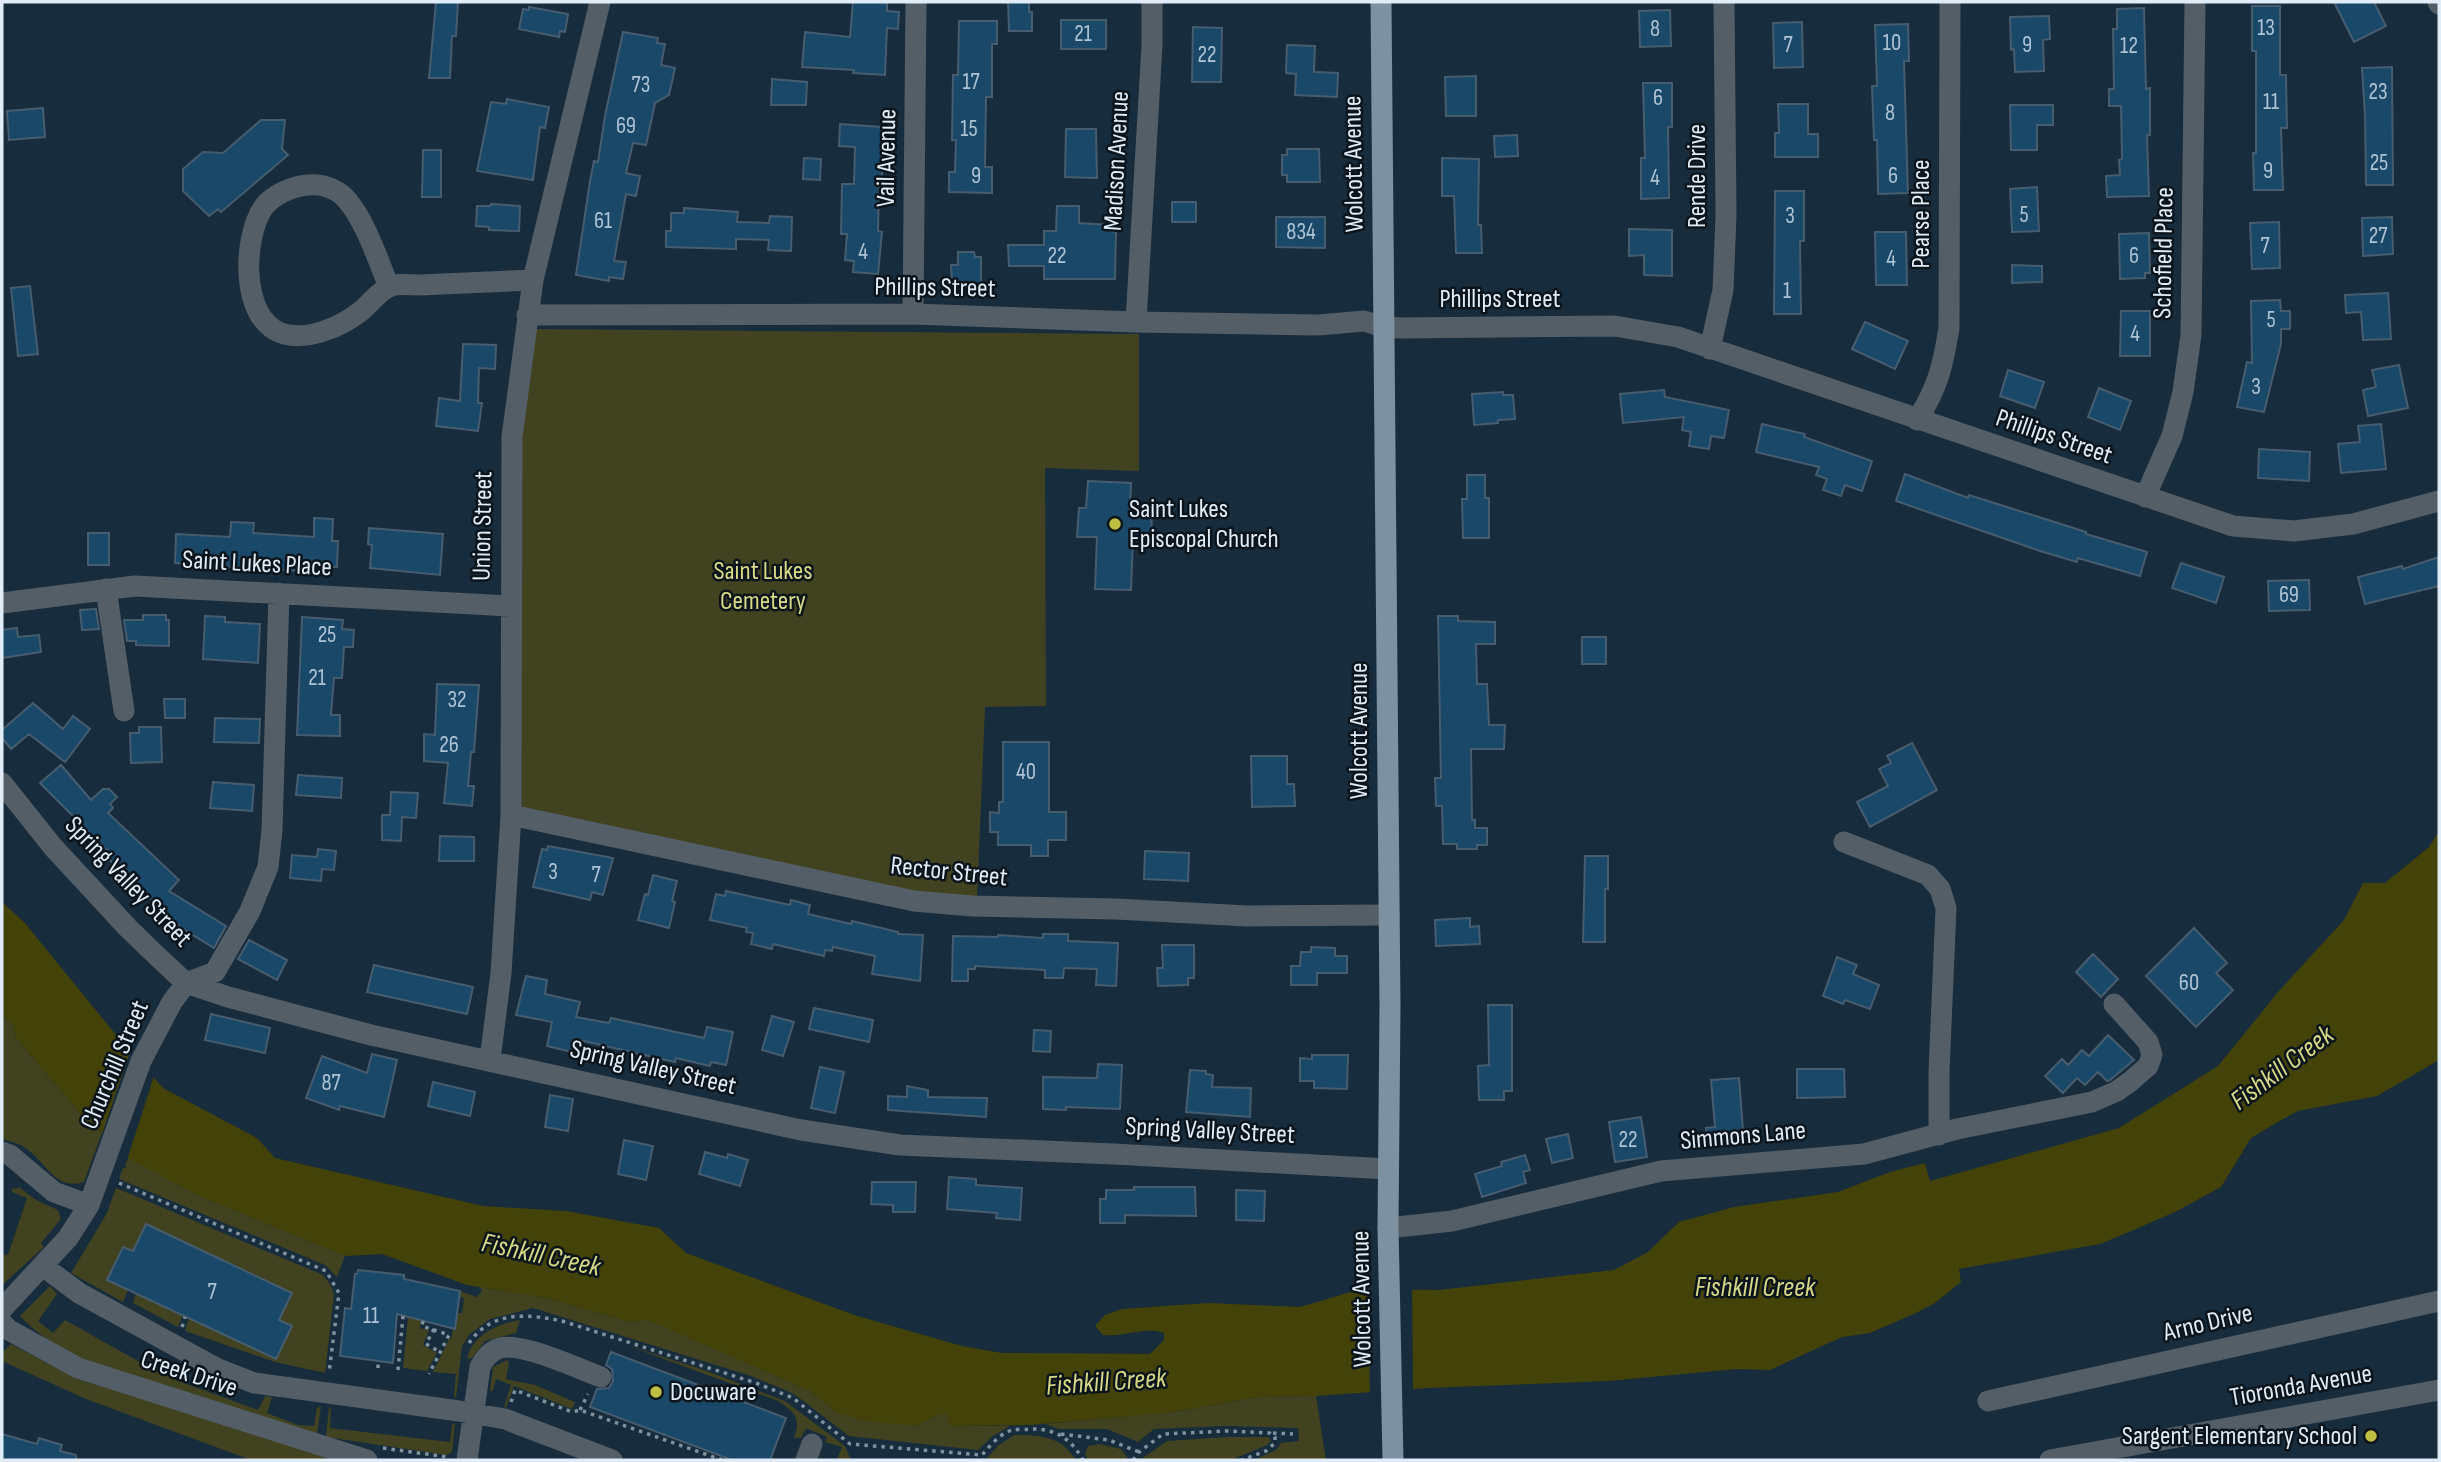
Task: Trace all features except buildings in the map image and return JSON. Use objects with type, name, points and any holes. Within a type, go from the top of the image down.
[{"type":"main road","name":"Wolcott Avenue","points":[[1381,2],[1389,915],[1388,1236],[1393,1460]]},
{"type":"street","name":"Union Street","points":[[490,1060],[501,973],[511,815],[512,437],[533,280],[600,2]]},
{"type":"street","name":"Vail Avenue","points":[[914,314],[916,2]]},
{"type":"street","name":"Madison Avenue","points":[[1136,322],[1152,45],[1152,2]]},
{"type":"street","name":"Rende Drive","points":[[1710,349],[1723,290],[1726,216],[1724,2]]},
{"type":"street","name":"Pearse Place","points":[[1917,420],[1934,393],[1944,360],[1949,328],[1950,2]]},
{"type":"street","name":"Schofield Place","points":[[2146,497],[2172,436],[2183,392],[2191,335],[2195,2]]},
{"type":"street","points":[[389,286],[356,215],[347,200],[335,190],[316,184],[298,186],[279,194],[264,207],[256,222],[251,248],[250,290],[256,309],[264,321],[280,333],[307,335],[340,324],[359,313],[389,286],[533,280]]},
{"type":"street","name":"Phillips Street","points":[[527,315],[914,314],[1318,325],[1364,321],[1384,327],[1615,326],[1678,337],[2233,526],[2294,531],[2353,524],[2439,501]]},
{"type":"street","name":"Saint Lukes Place","points":[[2,603],[135,586],[510,606]]},
{"type":"street","points":[[106,589],[124,710]]},
{"type":"street","points":[[186,983],[215,972],[250,911],[268,867],[272,830],[279,593]]},
{"type":"street","name":"Spring Valley Street","points":[[2,783],[53,847],[128,928],[186,983],[228,997],[371,1035],[802,1130],[900,1145],[1388,1169]]},
{"type":"street","name":"Rector Street","points":[[511,815],[914,901],[972,906],[1116,909],[1247,916],[1389,915]]},
{"type":"street","points":[[1844,842],[1928,875],[1940,889],[1946,908],[1940,1059],[1948,1132]]},
{"type":"street","name":"Churchill Street","points":[[2,1309],[68,1238],[89,1205],[141,1060],[172,1002],[186,983]]},
{"type":"street","name":"Simmons Lane","points":[[1388,1236],[1661,1171],[1864,1154],[1948,1132],[2102,1098],[2131,1081],[2148,1066],[2152,1055],[2148,1042],[2114,1004]]},
{"type":"street","points":[[2,1152],[10,1155],[54,1192],[89,1205]]},
{"type":"street","points":[[43,1266],[79,1293],[216,1368],[254,1384],[473,1413],[506,1420],[612,1460]]},
{"type":"street","name":"Arno Drive","points":[[1988,1401],[2439,1300]]},
{"type":"street","name":"Creek Drive","points":[[2,1323],[9,1330],[78,1368],[370,1453]]},
{"type":"street","points":[[461,1457],[473,1413],[480,1367],[484,1359],[500,1348],[510,1347],[542,1354],[601,1377]]},
{"type":"street","name":"Tioronda Avenue","points":[[2050,1460],[2439,1390]]},
{"type":"path","points":[[114,1181],[326,1271],[339,1293],[328,1382]]},
{"type":"path","points":[[398,1370],[403,1315]]},
{"type":"path","points":[[467,1346],[474,1335],[491,1323],[530,1315],[562,1321],[756,1383],[793,1398],[850,1444],[982,1455],[996,1439],[1012,1430],[1043,1429],[1109,1440],[1139,1452]]},
{"type":"path","points":[[423,1321],[422,1326],[449,1335],[429,1374]]},
{"type":"path","points":[[434,1329],[426,1344],[440,1352]]},
{"type":"path","points":[[378,1361],[378,1368]]},
{"type":"path","points":[[508,1409],[515,1390],[572,1412],[580,1410],[722,1460]]},
{"type":"path","points":[[580,1410],[588,1394]]},
{"type":"path","points":[[1133,1460],[1139,1452],[1163,1434],[1227,1431],[1293,1434]]},
{"type":"path","points":[[1059,1433],[1077,1449],[1083,1460]]},
{"type":"path","points":[[1242,1460],[1266,1451],[1275,1443],[1275,1437],[1270,1433]]},
{"type":"path","points":[[370,1453],[461,1457]]},
{"type":"green space","name":"Saint Lukes Cemetery","points":[[533,329],[1139,334],[1139,471],[1045,468],[1046,706],[985,707],[977,898],[895,889],[511,815],[512,437]]},
{"type":"green space","points":[[2,1015],[13,1025],[16,1038],[79,1112],[102,1133],[84,1182],[65,1182],[51,1173],[24,1147],[2,1139]]},
{"type":"green space","points":[[128,1157],[201,1197],[345,1256],[337,1277],[325,1265],[119,1179],[123,1168],[127,1168],[125,1166]]},
{"type":"green space","points":[[19,1187],[36,1200],[58,1210],[61,1219],[41,1243],[44,1247],[2,1285],[2,1254],[8,1255],[27,1198],[12,1192],[12,1188]]},
{"type":"green space","points":[[116,1188],[323,1275],[334,1294],[325,1373],[275,1362],[185,1331],[189,1318],[276,1359],[291,1327],[279,1320],[292,1293],[146,1224],[134,1252],[122,1247],[108,1279],[128,1290],[123,1302],[71,1273],[107,1213]]},
{"type":"green space","points":[[50,1286],[57,1294],[38,1321],[53,1333],[65,1320],[163,1375],[169,1365],[174,1366],[173,1379],[258,1410],[265,1396],[272,1397],[267,1413],[298,1425],[314,1426],[317,1408],[321,1406],[317,1434],[83,1359],[66,1350],[42,1335],[20,1316]]},
{"type":"green space","points":[[480,1287],[547,1298],[629,1322],[648,1319],[810,1391],[836,1412],[916,1426],[938,1415],[948,1414],[950,1426],[1010,1426],[993,1436],[978,1450],[849,1436],[794,1394],[751,1376],[533,1308],[490,1319],[470,1334],[462,1346],[456,1398],[456,1374],[433,1372],[451,1339],[457,1313],[462,1313],[464,1298],[460,1297],[460,1291],[477,1297],[482,1291]]},
{"type":"green space","points":[[136,1293],[183,1315],[178,1327],[133,1303]]},
{"type":"green space","points":[[408,1317],[421,1320],[420,1328],[429,1330],[423,1345],[437,1353],[427,1371],[403,1368]]},
{"type":"green space","points":[[520,1320],[516,1333],[485,1341],[472,1358],[467,1359],[474,1343],[480,1337],[503,1324]]},
{"type":"green space","points":[[11,1344],[77,1379],[345,1460],[251,1460],[86,1399],[2,1361],[2,1353]]},
{"type":"green space","points":[[623,1344],[704,1370],[785,1401],[845,1446],[851,1460],[837,1460],[842,1447],[825,1442],[827,1437],[806,1428],[801,1438],[794,1438],[797,1425],[795,1416],[778,1401]]},
{"type":"green space","points":[[507,1360],[509,1363],[506,1379],[535,1385],[575,1402],[572,1409],[514,1386],[506,1408],[504,1407],[511,1385],[496,1379],[493,1391],[490,1391],[493,1367]]},
{"type":"green space","points":[[1316,1396],[1326,1460],[1254,1460],[1276,1450],[1281,1443],[1299,1441],[1298,1428],[1226,1426],[1154,1429],[1138,1442],[1107,1429],[1059,1429],[1045,1424],[1175,1412],[1257,1397]]},
{"type":"green space","points":[[329,1407],[330,1428],[450,1442],[452,1424],[455,1424],[452,1452],[447,1455],[326,1437]]},
{"type":"green space","points":[[1014,1435],[1050,1439],[1064,1446],[1076,1460],[985,1460],[999,1445]]},
{"type":"green space","points":[[1269,1437],[1271,1441],[1231,1460],[1140,1460],[1167,1441]]},
{"type":"green space","points":[[1099,1444],[1121,1449],[1129,1460],[1088,1460],[1085,1454],[1088,1446]]},
{"type":"water","name":"Fishkill Creek","points":[[2439,831],[2439,1060],[2377,1096],[2298,1111],[2276,1123],[2251,1138],[2221,1187],[2177,1211],[2100,1244],[1959,1269],[1961,1282],[1935,1303],[1870,1333],[1842,1337],[1770,1370],[1737,1369],[1608,1381],[1257,1397],[1175,1412],[1030,1425],[950,1426],[947,1414],[938,1415],[916,1426],[866,1421],[836,1412],[810,1391],[648,1320],[629,1322],[547,1298],[467,1285],[382,1254],[345,1256],[201,1197],[131,1160],[79,1112],[16,1038],[13,1025],[2,1015],[2,902],[24,922],[163,1088],[257,1138],[275,1158],[483,1206],[566,1211],[659,1228],[686,1253],[854,1315],[962,1346],[1002,1353],[1150,1354],[1164,1340],[1164,1333],[1150,1331],[1103,1335],[1095,1326],[1105,1315],[1122,1309],[1208,1303],[1300,1307],[1361,1289],[1439,1290],[1614,1270],[1648,1252],[1679,1222],[1734,1207],[1838,1192],[1890,1172],[1925,1163],[1930,1181],[2119,1128],[2218,1066],[2279,991],[2344,920],[2363,883],[2385,883],[2429,847]]},
{"type":"pier","points":[[131,1049],[154,1076],[127,1160],[101,1137]]},
{"type":"pier","points":[[1368,1286],[1412,1286],[1413,1392],[1370,1396]]},
{"type":"place","name":"Saint Lukes Episcopal Church","points":[[1115,524]]},
{"type":"place","name":"Docuware","points":[[656,1392]]},
{"type":"place","name":"Sargent Elementary School","points":[[2371,1436]]}]
